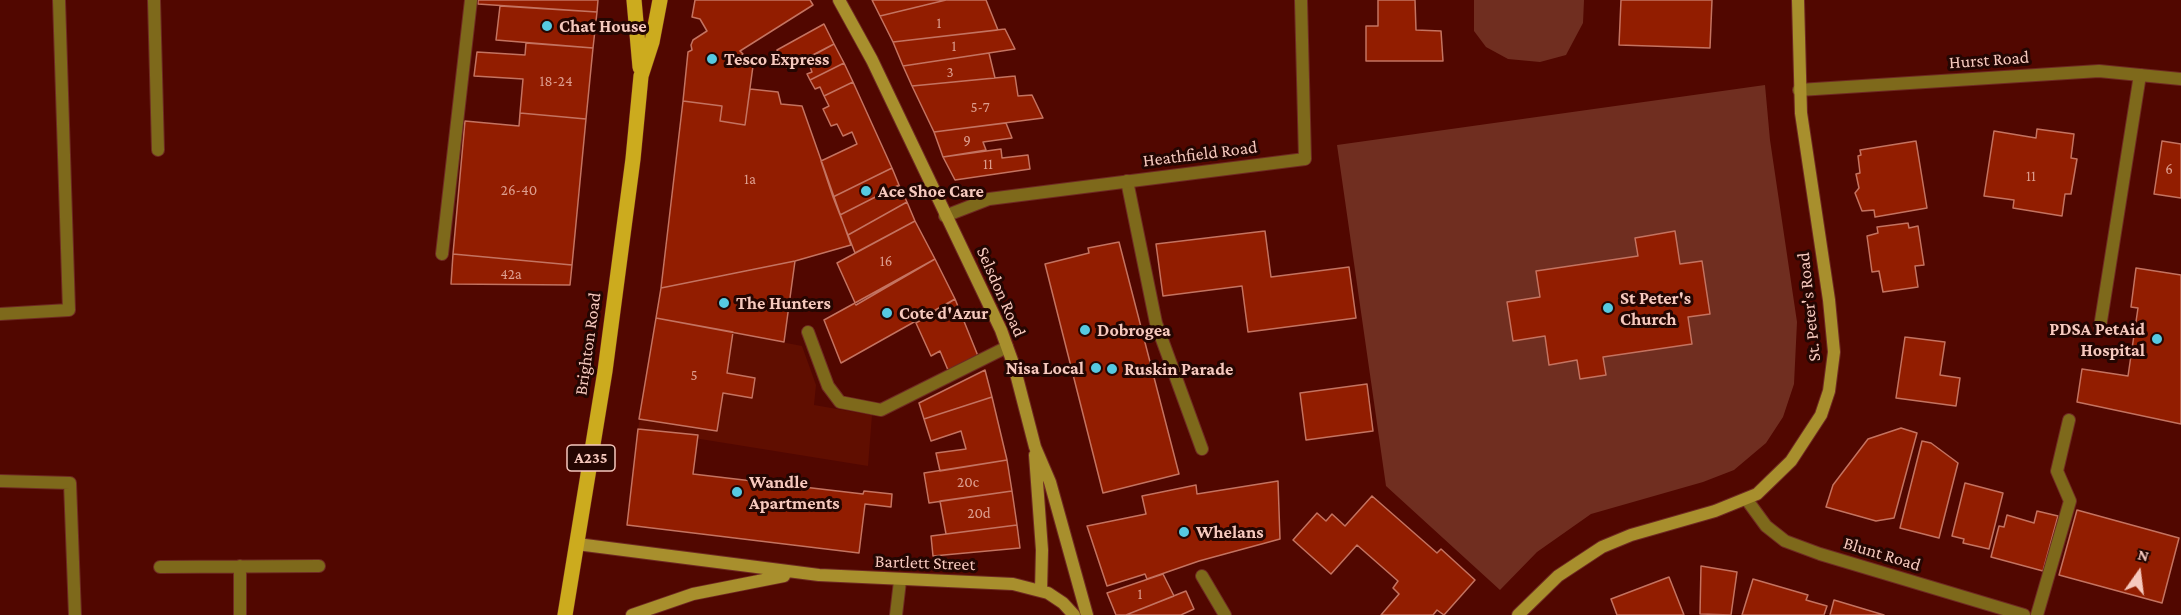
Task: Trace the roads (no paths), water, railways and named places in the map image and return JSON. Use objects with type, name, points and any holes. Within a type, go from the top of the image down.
[{"type":"main road","name":"Brighton Road","points":[[565,615],[605,371],[633,159],[641,76],[634,0]]},
{"type":"main road","name":"Brighton Road","points":[[641,76],[660,0]]},
{"type":"main road","name":"Selsdon Road","points":[[840,0],[978,280],[1007,347],[1035,447],[1050,482],[1087,615]]},
{"type":"main road","name":"St. Peter's Road","points":[[1518,615],[1558,576],[1602,547],[1631,535],[1747,500],[1766,488],[1802,449],[1821,415],[1832,378],[1832,320],[1809,179],[1799,90],[1798,0]]},
{"type":"main road","points":[[1035,447],[1042,550],[1041,591]]},
{"type":"main road","name":"Bartlett Street","points":[[577,544],[807,574],[900,581],[1013,584],[1041,591],[1063,603],[1074,615]]},
{"type":"main road","name":"Bartlett Street","points":[[632,615],[693,594],[766,578],[807,574]]},
{"type":"street","points":[[0,314],[69,310],[59,0]]},
{"type":"street","points":[[154,0],[158,150]]},
{"type":"street","points":[[442,254],[471,0]]},
{"type":"street","name":"Heathfield Road","points":[[945,216],[989,199],[1305,159],[1301,0]]},
{"type":"street","name":"Hurst Road","points":[[1799,90],[2099,71],[2181,79]]},
{"type":"street","points":[[2100,327],[2140,75]]},
{"type":"street","points":[[1126,181],[1156,323],[1202,449]]},
{"type":"street","points":[[808,332],[828,386],[840,402],[881,410],[1007,347]]},
{"type":"street","points":[[2037,615],[2070,501],[2057,471],[2069,420]]},
{"type":"street","points":[[0,481],[70,483],[75,615]]},
{"type":"street","name":"Blunt Road","points":[[1747,500],[1766,526],[1785,541],[1820,554],[2024,615]]},
{"type":"street","points":[[240,566],[240,615]]},
{"type":"street","points":[[160,567],[319,566]]},
{"type":"street","points":[[1202,576],[1225,615]]},
{"type":"street","points":[[896,615],[900,581]]},
{"type":"place","name":"Chat House","points":[[547,26]]},
{"type":"place","name":"Tesco Express","points":[[712,59]]},
{"type":"place","name":"Ace Shoe Care","points":[[866,191]]},
{"type":"place","name":"The Hunters","points":[[724,303]]},
{"type":"place","name":"St Peter's Church","points":[[1608,308]]},
{"type":"place","name":"Cote d'Azur","points":[[887,313]]},
{"type":"place","name":"Dobrogea","points":[[1085,330]]},
{"type":"place","name":"PDSA PetAid Hospital","points":[[2157,339]]},
{"type":"place","name":"Nisa Local","points":[[1096,368]]},
{"type":"place","name":"Ruskin Parade","points":[[1112,369]]},
{"type":"place","name":"Wandle Apartments","points":[[737,492]]},
{"type":"place","name":"Whelans","points":[[1184,532]]}]
